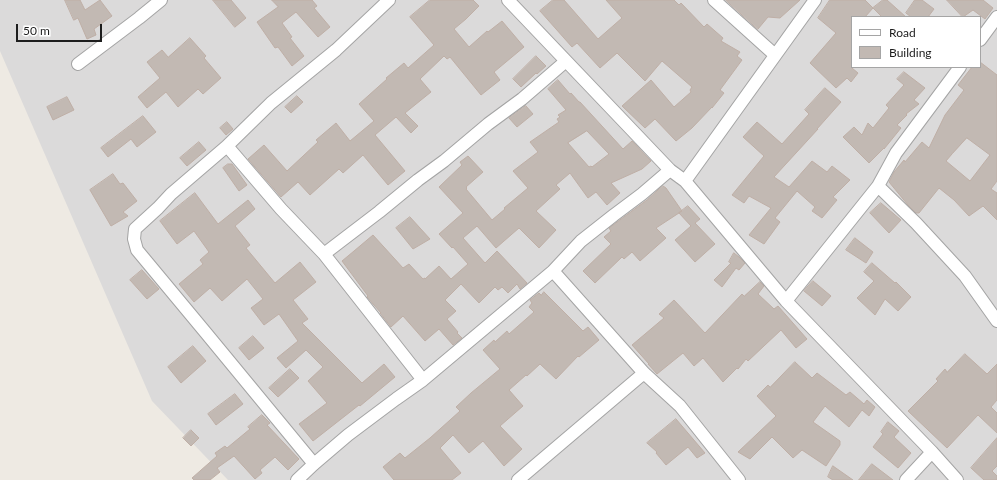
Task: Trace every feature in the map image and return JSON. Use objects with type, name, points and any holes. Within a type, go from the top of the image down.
[{"type":"street","points":[[78,64],[161,0]]},
{"type":"street","points":[[314,464],[137,250],[134,239],[135,229],[171,194],[227,146],[271,103],[336,50],[389,0]]},
{"type":"street","points":[[508,0],[670,170],[685,181],[786,301],[932,452],[957,480]]},
{"type":"street","points":[[714,0],[775,55]]},
{"type":"street","points":[[685,181],[815,0]]},
{"type":"street","points":[[981,39],[997,17]]},
{"type":"street","points":[[324,254],[444,161],[488,124],[522,99],[566,60]]},
{"type":"street","points":[[786,301],[878,186],[896,153],[959,68]]},
{"type":"street","points":[[227,146],[281,209],[324,254],[423,380]]},
{"type":"street","points":[[297,480],[348,435],[423,380],[553,271],[581,241],[642,194],[670,170]]},
{"type":"street","points":[[878,186],[916,223],[965,276],[997,321]]},
{"type":"street","points":[[553,271],[644,373],[680,406],[735,479]]},
{"type":"street","points":[[518,480],[644,373]]},
{"type":"street","points":[[906,480],[932,452]]},
{"type":"shaded area","points":[[0,0],[997,0],[997,480],[228,480],[152,401],[0,51]]},
{"type":"building","points":[[65,0],[80,0],[85,10],[100,0],[112,16],[94,29],[96,35],[87,39],[78,18],[74,20]]},
{"type":"building","points":[[213,0],[231,0],[246,18],[235,27]]},
{"type":"building","points":[[272,0],[312,0],[317,6],[314,8],[330,27],[318,37],[296,12],[282,23],[292,37],[290,38],[304,56],[292,66],[278,47],[275,48],[257,22],[278,7]]},
{"type":"building","points":[[430,0],[473,0],[479,6],[454,29],[469,47],[487,31],[488,32],[502,21],[524,47],[494,72],[500,80],[481,95],[450,57],[447,59],[444,56],[420,79],[431,92],[405,113],[418,126],[411,133],[396,117],[375,135],[405,171],[388,185],[363,155],[343,173],[339,169],[310,195],[298,182],[281,197],[248,159],[264,145],[287,171],[318,142],[316,140],[336,123],[350,141],[374,121],[359,104],[404,63],[408,68],[434,45],[410,17]]},
{"type":"building","points":[[553,0],[564,0],[598,39],[622,18],[606,0],[674,0],[679,5],[681,3],[704,27],[707,24],[723,38],[721,41],[740,52],[737,56],[742,60],[720,90],[724,93],[712,108],[692,128],[676,141],[655,119],[645,128],[622,106],[651,80],[674,107],[691,92],[690,90],[692,87],[662,61],[645,81],[617,53],[600,68],[577,43],[572,47],[540,11]]},
{"type":"building","points":[[726,0],[800,0],[780,18],[768,17],[758,29]]},
{"type":"building","points":[[830,0],[865,0],[873,8],[866,16],[851,16],[851,68],[858,73],[851,82],[847,78],[836,88],[810,63],[836,33],[818,18]]},
{"type":"building","points":[[883,0],[887,0],[905,16],[881,16],[873,8]]},
{"type":"building","points":[[915,0],[922,0],[934,9],[929,16],[910,16],[906,13]]},
{"type":"building","points":[[947,0],[983,0],[993,8],[985,19],[973,10],[962,16]]},
{"type":"building","points":[[190,38],[206,56],[204,58],[221,78],[203,94],[198,89],[178,107],[166,92],[147,108],[138,97],[160,78],[147,62],[162,50],[168,57]]},
{"type":"building","points":[[536,56],[546,66],[521,87],[513,79]]},
{"type":"building","points":[[981,63],[997,75],[997,181],[991,189],[997,193],[997,220],[983,206],[969,216],[954,200],[939,188],[919,213],[916,213],[889,182],[894,172],[904,160],[905,162],[922,142],[929,148],[945,115],[964,90],[958,85],[971,68],[981,68]],"holes":[[[967,138],[990,155],[970,181],[946,161]]]},
{"type":"building","points":[[904,72],[925,88],[914,100],[919,104],[906,114],[907,115],[897,125],[901,128],[884,149],[869,163],[843,137],[854,127],[862,135],[868,123],[873,128],[889,108],[886,105],[904,85],[897,79]]},
{"type":"building","points":[[558,80],[623,149],[632,141],[651,161],[642,169],[611,183],[620,193],[607,205],[596,192],[588,198],[570,173],[556,185],[560,189],[536,211],[556,230],[539,248],[519,228],[496,248],[477,226],[463,238],[485,263],[497,251],[527,283],[520,289],[517,284],[508,293],[502,287],[498,290],[495,287],[479,303],[461,284],[445,300],[456,311],[447,319],[462,338],[453,345],[439,329],[425,341],[403,316],[391,327],[367,297],[368,296],[342,261],[373,235],[403,268],[409,264],[423,279],[425,279],[439,266],[451,279],[468,264],[439,234],[463,213],[439,187],[462,165],[460,162],[468,156],[483,172],[466,187],[466,189],[492,220],[505,209],[504,208],[528,188],[513,171],[538,152],[530,142],[559,122],[557,119],[560,117],[558,115],[566,110],[548,89]],"holes":[[[587,131],[609,154],[592,167],[589,167],[568,143]]]},
{"type":"building","points":[[825,88],[841,102],[774,177],[789,187],[812,161],[827,172],[832,166],[850,180],[833,197],[837,200],[822,218],[812,211],[815,207],[797,191],[775,218],[780,222],[764,244],[749,235],[771,208],[749,196],[744,203],[732,195],[764,156],[743,137],[757,122],[782,144],[809,114],[805,110]]},
{"type":"building","points":[[297,96],[303,102],[291,113],[285,107]]},
{"type":"building","points":[[67,97],[74,110],[53,120],[47,107]]},
{"type":"building","points":[[526,106],[533,114],[517,127],[509,118]]},
{"type":"building","points":[[143,116],[156,132],[137,147],[131,139],[108,157],[101,148]]},
{"type":"building","points":[[227,122],[233,129],[226,135],[220,128]]},
{"type":"building","points":[[199,142],[206,150],[187,166],[180,158]]},
{"type":"building","points":[[228,164],[232,164],[247,185],[239,191],[223,168]]},
{"type":"building","points":[[113,174],[120,184],[123,183],[137,201],[123,212],[128,216],[111,226],[90,190]]},
{"type":"building","points":[[663,186],[682,211],[656,228],[666,238],[640,261],[632,252],[624,259],[622,257],[595,283],[583,271],[611,244],[604,237],[611,231],[609,228],[647,200]]},
{"type":"building","points":[[195,193],[218,224],[248,200],[255,209],[235,226],[250,245],[246,248],[275,283],[300,262],[316,282],[293,300],[308,319],[302,323],[362,383],[384,364],[395,377],[360,406],[359,405],[313,441],[299,424],[327,403],[308,381],[323,367],[306,350],[286,368],[277,358],[298,341],[279,314],[264,325],[251,308],[263,299],[247,279],[222,301],[210,288],[194,302],[179,284],[203,264],[200,260],[209,252],[194,231],[177,244],[160,221]]},
{"type":"building","points":[[881,203],[901,220],[889,233],[870,213]]},
{"type":"building","points":[[688,206],[700,219],[695,223],[715,244],[695,262],[675,240],[691,226],[679,213]]},
{"type":"building","points":[[410,217],[430,239],[413,249],[396,228]]},
{"type":"building","points":[[855,238],[873,252],[866,263],[846,250]]},
{"type":"building","points":[[734,253],[745,263],[739,270],[736,268],[722,287],[714,280],[731,263],[729,262]]},
{"type":"building","points":[[872,263],[895,283],[896,282],[911,297],[898,311],[885,299],[875,315],[857,298],[874,281],[864,272]]},
{"type":"building","points":[[142,270],[159,289],[147,299],[130,280]]},
{"type":"building","points":[[813,281],[831,296],[822,306],[804,291]]},
{"type":"building","points":[[760,282],[764,286],[758,294],[774,309],[778,306],[807,339],[796,348],[781,330],[748,361],[746,359],[738,369],[737,368],[723,382],[703,358],[694,366],[683,353],[657,374],[632,345],[664,318],[659,314],[674,300],[705,333],[742,294],[744,296]]},
{"type":"building","points":[[544,292],[583,331],[588,327],[599,340],[579,357],[578,356],[556,379],[540,364],[509,390],[523,406],[500,426],[522,449],[504,466],[483,441],[469,453],[453,435],[440,448],[461,473],[452,480],[394,480],[383,467],[400,453],[405,458],[430,438],[460,411],[456,407],[500,369],[483,350],[507,331],[509,334],[534,312],[529,307],[532,303],[530,300],[539,293],[541,295]]},
{"type":"building","points":[[253,336],[264,348],[249,360],[239,348]]},
{"type":"building","points":[[193,346],[206,361],[181,383],[168,367]]},
{"type":"building","points":[[965,354],[987,374],[997,364],[997,400],[991,407],[997,413],[997,433],[978,415],[947,448],[908,411],[938,381],[936,379],[945,369],[947,372]]},
{"type":"building","points":[[795,362],[812,378],[817,373],[846,395],[850,392],[864,404],[867,400],[875,407],[869,416],[862,410],[849,427],[825,406],[813,422],[840,441],[840,445],[826,466],[802,450],[793,458],[772,437],[750,459],[738,452],[776,416],[757,396],[768,385],[770,387]]},
{"type":"building","points":[[290,369],[299,378],[278,397],[269,388]]},
{"type":"building","points":[[235,394],[243,404],[216,425],[208,414]]},
{"type":"building","points":[[262,415],[270,423],[267,425],[299,459],[288,470],[275,457],[260,470],[262,473],[255,479],[234,456],[217,468],[220,472],[210,480],[194,480],[192,478],[217,456],[215,453],[225,446],[227,448],[250,429],[248,427]]},
{"type":"building","points":[[676,419],[705,453],[697,458],[688,447],[666,465],[656,453],[657,452],[647,443]]},
{"type":"building","points":[[888,422],[899,431],[894,437],[911,453],[898,468],[873,447],[883,434],[881,432]]},
{"type":"building","points":[[191,430],[199,438],[191,446],[183,438]]},
{"type":"building","points":[[997,438],[997,466],[992,471],[997,476],[997,480],[984,480],[971,468]]},
{"type":"building","points":[[872,464],[893,480],[859,480]]},
{"type":"building","points":[[833,466],[853,480],[833,480],[828,477]]}]
